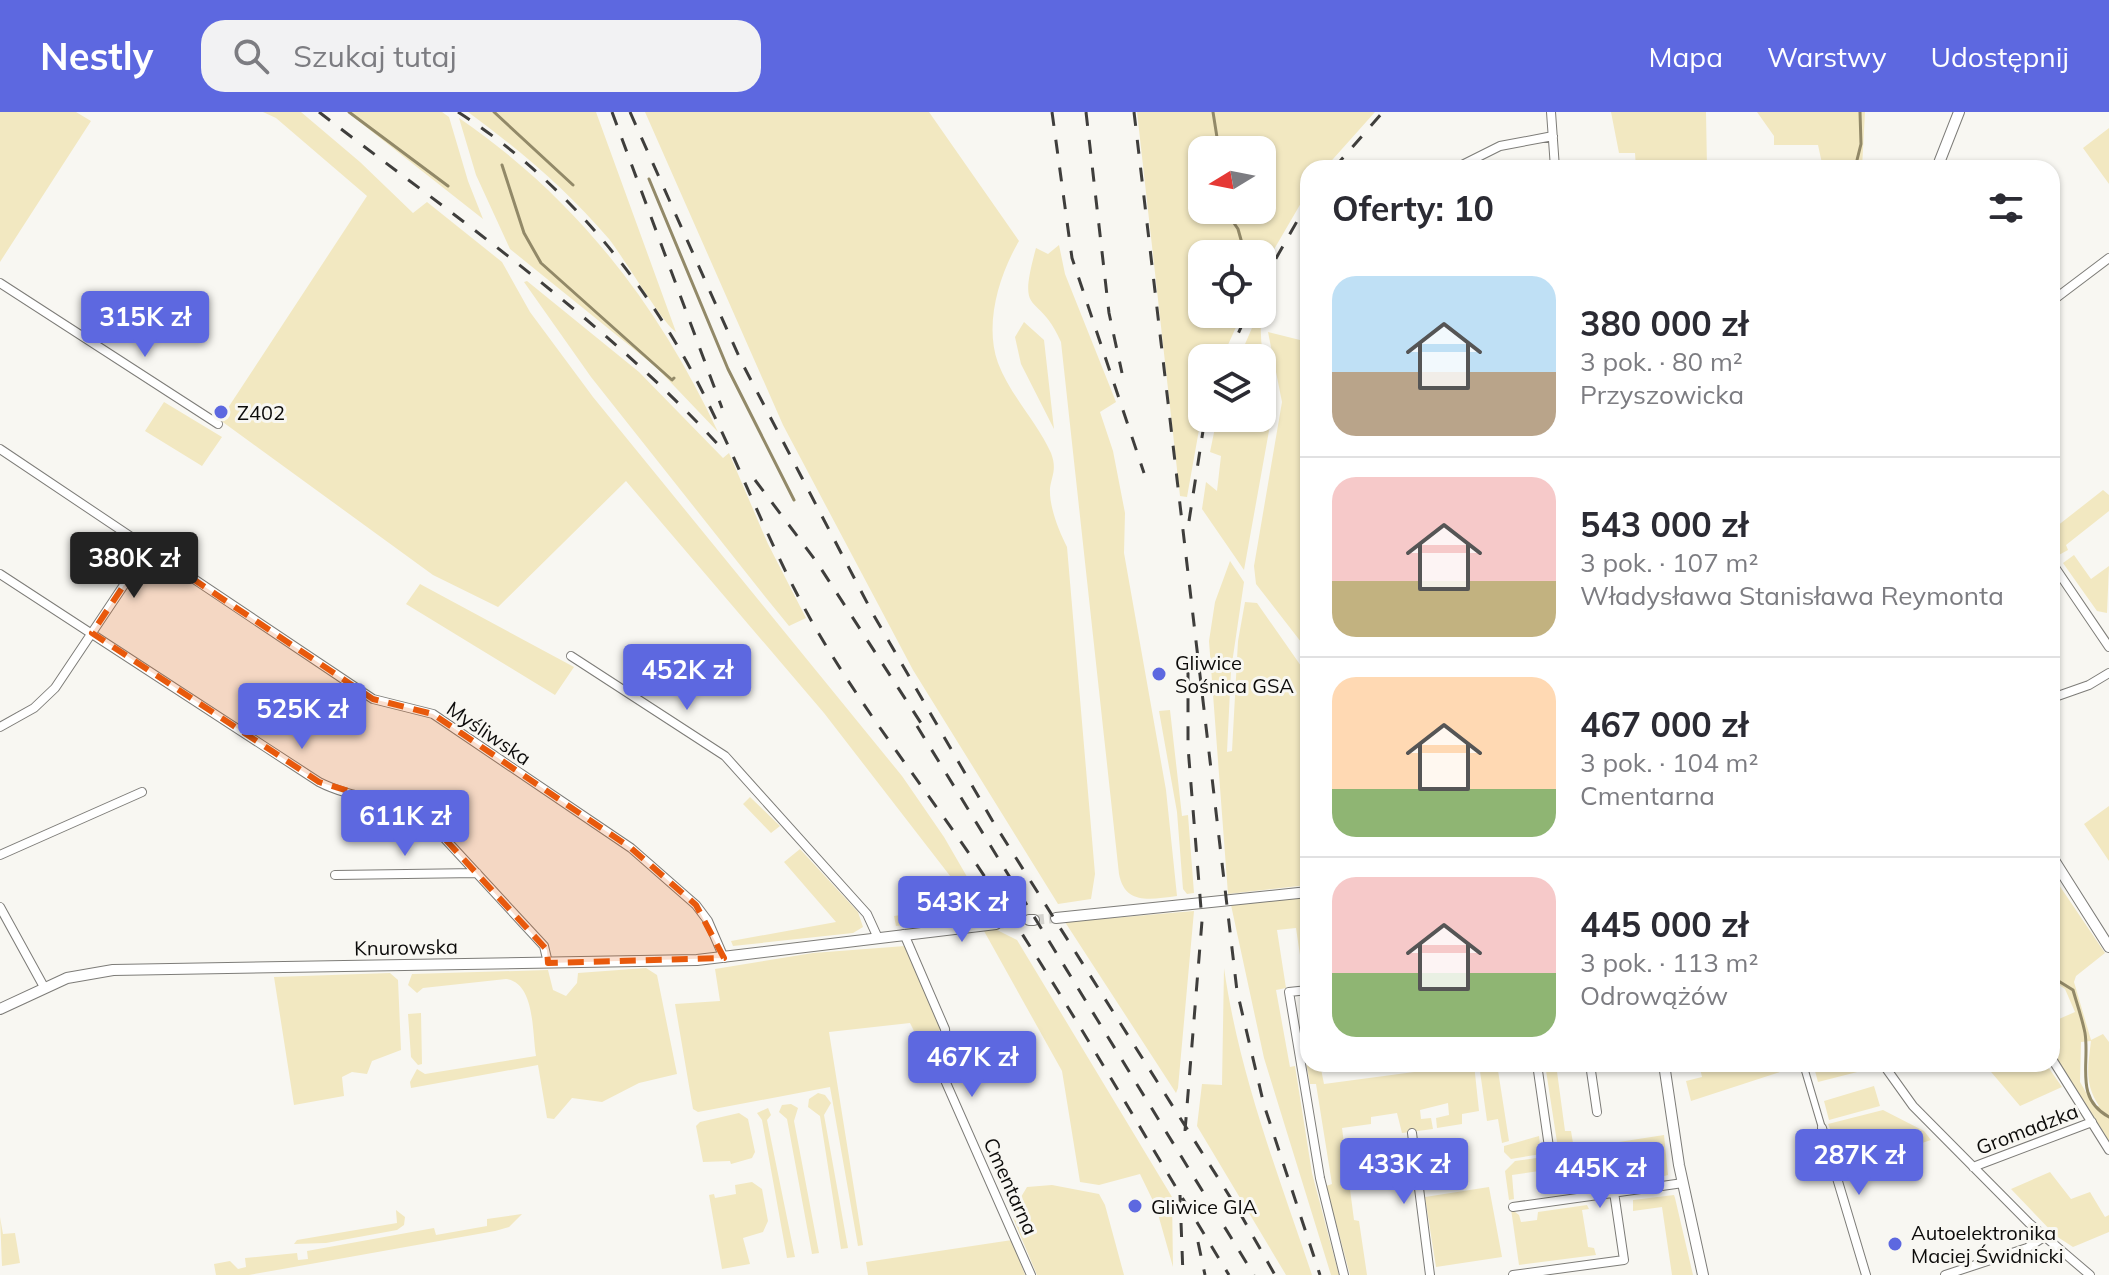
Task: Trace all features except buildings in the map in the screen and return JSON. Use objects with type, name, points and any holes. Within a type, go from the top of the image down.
[{"type":"street","points":[[1551,112],[1554,160]]},
{"type":"street","points":[[1940,160],[1959,112]]},
{"type":"street","points":[[1472,160],[1500,146],[1553,136]]},
{"type":"street","points":[[2060,295],[2109,258]]},
{"type":"street","points":[[0,283],[218,424]]},
{"type":"street","name":"Myśliwska","points":[[0,449],[373,699],[433,714],[631,848],[696,905],[708,921],[724,958]]},
{"type":"street","points":[[0,727],[46,699],[148,549]]},
{"type":"street","points":[[0,574],[319,782],[352,796],[422,814],[545,948],[548,963]]},
{"type":"street","points":[[2060,575],[2109,647]]},
{"type":"street","points":[[571,656],[725,756],[867,914],[878,938]]},
{"type":"street","points":[[2060,695],[2089,685],[2109,673]]},
{"type":"street","points":[[0,855],[142,792]]},
{"type":"street","points":[[2060,870],[2109,947]]},
{"type":"street","points":[[335,875],[477,873]]},
{"type":"street","points":[[1056,918],[1300,893]]},
{"type":"street","points":[[0,907],[44,987]]},
{"type":"street","name":"Knurowska","points":[[0,1009],[67,978],[113,970],[724,958],[996,924]]},
{"type":"street","name":"Cmentarna","points":[[904,934],[945,1029],[938,1057],[940,1069],[1031,1275]]},
{"type":"street","points":[[1300,991],[1289,992],[1300,1039]]},
{"type":"street","points":[[1307,1072],[1320,1178],[1344,1275]]},
{"type":"street","points":[[1538,1072],[1550,1154]]},
{"type":"street","points":[[1591,1072],[1597,1112]]},
{"type":"street","points":[[1665,1072],[1683,1183],[1703,1275]]},
{"type":"street","points":[[1805,1072],[1866,1275]]},
{"type":"street","points":[[1889,1072],[1913,1106],[1973,1167],[2044,1237],[2090,1275]]},
{"type":"street","points":[[2060,1072],[2109,1150]]},
{"type":"street","name":"Gromadzka","points":[[1973,1167],[2092,1122]]},
{"type":"street","points":[[1412,1133],[1430,1275]]},
{"type":"street","points":[[1513,1207],[1683,1183]]},
{"type":"street","points":[[1513,1275],[1624,1260],[1614,1192]]},
{"type":"street","points":[[1945,1275],[2027,1248],[2044,1237]]},
{"type":"highlighted area","points":[[148,549],[373,699],[433,714],[631,848],[696,905],[724,958],[548,963],[547,950],[422,814],[319,782],[92,633]]},
{"type":"shaded area","points":[[0,112],[76,112],[91,121],[0,262]]},
{"type":"shaded area","points":[[263,112],[301,112],[413,213],[427,202],[502,262],[530,312],[593,397],[902,776],[944,837],[988,913],[896,926],[894,916],[961,907],[954,881],[824,713],[626,481],[498,607],[433,575],[220,420],[367,196],[276,118]]},
{"type":"shaded area","points":[[347,112],[442,112],[449,117],[483,219]]},
{"type":"shaded area","points":[[468,112],[596,112],[676,332],[662,317],[609,239],[577,204],[542,171]]},
{"type":"shaded area","points":[[645,112],[929,112],[1019,241],[1005,269],[996,300],[994,348],[1003,375],[1045,442],[1054,463],[1050,495],[1055,519],[1067,547],[1095,874],[1091,899],[1058,904],[913,670],[783,425]]},
{"type":"shaded area","points":[[1137,112],[1375,112],[1332,160],[1300,160],[1300,205],[1276,246],[1276,240],[1188,240],[1188,328],[1236,328],[1228,344],[1188,344],[1188,432],[1199,432],[1187,497],[1180,496]]},
{"type":"shaded area","points":[[1611,112],[1706,112],[1707,160],[1635,160],[1635,153],[1619,153]]},
{"type":"shaded area","points":[[1757,112],[1865,112],[1862,160],[1821,160],[1818,145],[1774,145],[1774,136]]},
{"type":"shaded area","points":[[459,118],[540,183],[610,257],[669,340],[718,432],[656,367],[510,249],[476,175]]},
{"type":"shaded area","points":[[2109,128],[2109,184],[2083,148]]},
{"type":"shaded area","points":[[1059,245],[1065,274],[1116,402],[1100,412],[1113,451],[1125,513],[1124,553],[1166,790],[1177,896],[1149,899],[1133,896],[1122,884],[1119,874],[1061,342],[1053,326],[1032,302],[1028,286],[1036,248],[1048,254]]},
{"type":"shaded area","points":[[527,281],[639,372],[723,458],[729,453],[768,544],[806,618],[789,626],[591,377],[524,282]]},
{"type":"shaded area","points":[[1024,322],[1044,340],[1054,429],[1021,364],[1015,337]]},
{"type":"shaded area","points":[[1252,328],[1261,328],[1262,344],[1245,344]]},
{"type":"shaded area","points":[[1268,332],[1300,340],[1300,641],[1256,584],[1254,566],[1282,402],[1276,372],[1276,344],[1270,344]]},
{"type":"shaded area","points":[[164,402],[222,437],[202,466],[145,431]]},
{"type":"shaded area","points":[[1214,432],[1269,432],[1244,570],[1202,509],[1206,482],[1217,491],[1221,456],[1210,452]]},
{"type":"shaded area","points":[[2103,490],[2109,495],[2109,511],[2066,545],[2068,550],[2060,554],[2060,524]]},
{"type":"shaded area","points":[[2074,555],[2091,579],[2109,566],[2107,613],[2097,611],[2063,563]]},
{"type":"shaded area","points":[[1230,561],[1244,582],[1231,670],[1227,752],[1232,751],[1238,641],[1245,602],[1257,603],[1300,665],[1300,886],[1228,894],[1209,641],[1215,602]]},
{"type":"shaded area","points":[[420,584],[574,667],[555,695],[406,604]]},
{"type":"shaded area","points":[[1170,710],[1182,816],[1188,815],[1194,893],[1187,894],[1183,889],[1177,812],[1159,711]]},
{"type":"shaded area","points":[[750,797],[780,826],[771,833],[743,804]]},
{"type":"shaded area","points":[[2109,806],[2109,861],[2084,824]]},
{"type":"shaded area","points":[[800,849],[858,912],[863,927],[853,933],[733,946],[731,941],[836,922],[784,862]]},
{"type":"shaded area","points":[[2060,886],[2105,953],[2076,976],[2074,982],[2091,1040],[2103,1034],[2109,1042],[2109,1141],[2060,1064],[2060,1019],[2075,1012],[2065,989],[2060,986]],"holes":[[[2091,1041],[2089,1082],[2099,1106],[2095,1108],[2080,1082],[2081,1042]]]},
{"type":"shaded area","points":[[1300,897],[1300,955],[1296,928],[1277,930],[1286,988],[1276,990],[1290,1067],[1295,1066],[1312,1173],[1339,1275],[1331,1275],[1264,1058],[1231,905]]},
{"type":"shaded area","points":[[1194,911],[1178,1088],[1176,1093],[1065,922]]},
{"type":"shaded area","points":[[995,929],[1017,940],[1172,1197],[1173,1267],[1156,1207],[1140,1174],[1099,1185],[1080,1182],[1062,1071],[984,931]]},
{"type":"shaded area","points":[[905,946],[941,1027],[928,1059],[910,1023],[829,1032],[863,1245],[858,1246],[830,1087],[698,1112],[693,1109],[675,1004],[720,1001],[715,969],[813,953]]},
{"type":"shaded area","points":[[646,968],[657,975],[677,1074],[639,1083],[602,1102],[572,1098],[554,1119],[547,1118],[538,1065],[411,1088],[410,1082],[417,1069],[425,1074],[536,1056],[527,999],[515,982],[506,979],[423,988],[417,993],[408,985],[412,974],[548,970],[553,990],[566,996],[577,983],[578,973]]},
{"type":"shaded area","points":[[1224,968],[1249,1085],[1312,1275],[1286,1275],[1197,1126],[1202,1084],[1222,1085]]},
{"type":"shaded area","points":[[390,973],[398,980],[401,1050],[372,1061],[367,1074],[352,1072],[342,1077],[344,1096],[294,1105],[274,977]]},
{"type":"shaded area","points":[[421,1013],[422,1064],[418,1065],[411,1057],[408,1014]]},
{"type":"shaded area","points":[[1308,1072],[1322,1072],[1324,1084],[1414,1072],[1475,1072],[1479,1111],[1462,1114],[1462,1124],[1437,1128],[1436,1118],[1449,1115],[1448,1103],[1420,1110],[1421,1119],[1431,1118],[1433,1129],[1402,1133],[1397,1113],[1371,1117],[1371,1124],[1342,1128],[1354,1220],[1359,1221],[1367,1275],[1350,1275],[1326,1186],[1332,1184],[1316,1084],[1310,1084]]},
{"type":"shaded area","points":[[1480,1072],[1498,1072],[1509,1141],[1502,1143],[1498,1119],[1487,1121]]},
{"type":"shaded area","points":[[1546,1072],[1557,1072],[1565,1131],[1571,1131],[1574,1149],[1664,1135],[1668,1175],[1649,1180],[1645,1155],[1512,1175],[1514,1199],[1509,1200],[1505,1171],[1515,1161],[1559,1155]]},
{"type":"shaded area","points":[[1701,1072],[1780,1072],[1691,1101],[1686,1081],[1702,1077]]},
{"type":"shaded area","points":[[1815,1072],[1857,1072],[1818,1082]]},
{"type":"shaded area","points":[[1991,1072],[2052,1072],[2062,1087],[2020,1106]]},
{"type":"shaded area","points":[[1874,1086],[1880,1106],[1829,1120],[1824,1101]]},
{"type":"shaded area","points":[[818,1093],[825,1095],[831,1103],[824,1115],[848,1248],[841,1249],[820,1116],[808,1107],[809,1099]]},
{"type":"shaded area","points":[[791,1104],[798,1108],[794,1121],[819,1253],[812,1254],[787,1119],[779,1112],[782,1105]]},
{"type":"shaded area","points":[[768,1108],[771,1115],[767,1120],[795,1257],[787,1258],[762,1120],[757,1113]]},
{"type":"shaded area","points":[[1883,1110],[1924,1131],[1931,1140],[1847,1168],[1828,1124]]},
{"type":"shaded area","points":[[739,1113],[748,1119],[755,1152],[752,1158],[731,1164],[730,1161],[703,1162],[696,1126],[700,1122]]},
{"type":"shaded area","points":[[1539,1136],[1541,1154],[1511,1159],[1504,1152],[1504,1146]]},
{"type":"shaded area","points":[[2050,1172],[2071,1199],[2090,1192],[2105,1217],[2109,1215],[2109,1232],[2073,1247],[2056,1236],[2011,1189]]},
{"type":"shaded area","points":[[752,1182],[762,1189],[768,1221],[763,1232],[743,1238],[750,1264],[722,1269],[709,1195],[714,1194],[715,1198],[736,1194],[735,1185]]},
{"type":"shaded area","points":[[1052,1185],[1099,1194],[1105,1205],[1124,1275],[1037,1275],[1013,1218],[1025,1211],[1021,1197],[1027,1187]]},
{"type":"shaded area","points":[[1489,1187],[1502,1257],[1436,1267],[1425,1197]]},
{"type":"shaded area","points":[[1674,1195],[1693,1275],[1672,1275],[1662,1207],[1633,1211],[1633,1200]]},
{"type":"shaded area","points":[[1587,1205],[1589,1209],[1582,1210],[1588,1247],[1594,1248],[1596,1255],[1519,1265],[1511,1209],[1519,1215],[1521,1222],[1537,1220],[1538,1212]]},
{"type":"shaded area","points":[[396,1210],[405,1217],[404,1225],[397,1230],[326,1243],[294,1244],[297,1240],[397,1223]]},
{"type":"shaded area","points":[[522,1214],[509,1227],[495,1231],[249,1275],[216,1275],[214,1264],[230,1261],[238,1269],[246,1267],[245,1258],[297,1253],[298,1260],[308,1259],[307,1251],[434,1228],[436,1235],[487,1226],[487,1219]]},
{"type":"shaded area","points":[[0,1217],[3,1234],[15,1233],[20,1263],[2,1266]]},
{"type":"shaded area","points":[[1012,1240],[1025,1275],[868,1275],[866,1262]]},
{"type":"waterway","points":[[349,112],[448,186]]},
{"type":"waterway","points":[[494,112],[573,185]]},
{"type":"waterway","points":[[1213,112],[1217,136]]},
{"type":"waterway","points":[[1857,160],[1861,144],[1860,112]]},
{"type":"waterway","points":[[502,165],[524,233],[541,263],[672,380],[674,378]]},
{"type":"waterway","points":[[649,179],[728,369],[794,500]]},
{"type":"waterway","points":[[1235,224],[1241,240]]},
{"type":"waterway","points":[[2060,982],[2073,990],[2085,1033],[2087,1090],[2098,1109],[2109,1117]]},
{"type":"tunnel","points":[[1034,920],[1056,918]]},
{"type":"tunnel","points":[[996,924],[1029,920]]},
{"type":"railway","points":[[319,112],[582,316],[632,359],[724,451]]},
{"type":"railway","points":[[458,112],[498,140],[570,204],[603,240],[661,318],[708,403],[778,555],[825,644],[1017,926],[1229,1275]]},
{"type":"railway","points":[[612,112],[722,408]]},
{"type":"railway","points":[[630,112],[741,361],[873,614],[992,820],[1237,1208],[1275,1275]]},
{"type":"railway","points":[[1052,112],[1072,258],[1144,473]]},
{"type":"railway","points":[[1086,112],[1109,313],[1122,373]]},
{"type":"railway","points":[[1134,112],[1237,991],[1264,1105],[1320,1275]]},
{"type":"railway","points":[[1341,160],[1383,112]]},
{"type":"railway","points":[[1276,258],[1300,216]]},
{"type":"railway","points":[[1233,344],[1241,328]]},
{"type":"railway","points":[[1189,521],[1203,432]]},
{"type":"railway","points":[[755,480],[816,561],[928,734]]},
{"type":"railway","points":[[1185,1131],[1202,921],[1188,747],[1188,669]]},
{"type":"railway","points":[[917,726],[1254,1275]]},
{"type":"railway","points":[[1180,1195],[1183,1275]]},
{"type":"railway","points":[[1198,1242],[1205,1275]]},
{"type":"place","name":"Z402","points":[[221,412]]},
{"type":"place","name":"Gliwice Sośnica GSA","points":[[1159,674]]},
{"type":"place","name":"Gliwice GlA","points":[[1135,1206]]},
{"type":"place","name":"Autoelektronika Maciej Świdnicki","points":[[1895,1244]]}]
